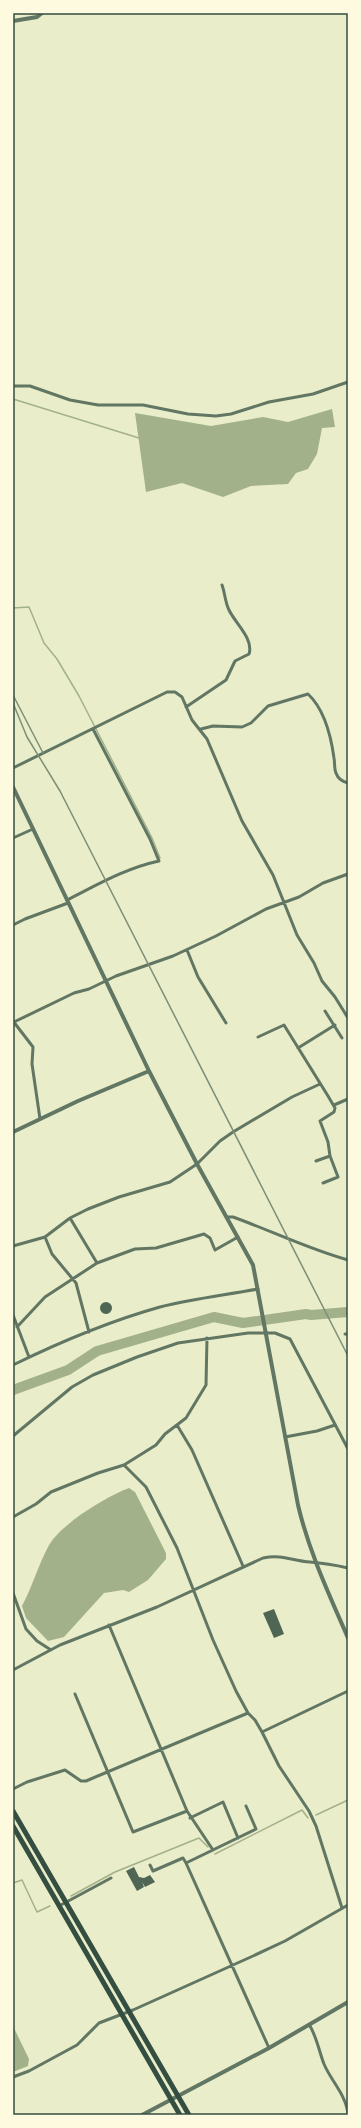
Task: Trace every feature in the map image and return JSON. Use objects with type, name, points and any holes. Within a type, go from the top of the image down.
[{"type":"main road","points":[[13,1811],[188,2115]]},
{"type":"main road","points":[[13,1826],[180,2115]]},
{"type":"street","points":[[13,21],[37,17],[42,13]]},
{"type":"street","points":[[13,386],[30,386],[70,400],[98,405],[143,405],[201,416],[216,416],[231,414],[269,402],[313,394],[348,382]]},
{"type":"street","points":[[186,707],[226,680],[235,661],[249,654],[250,650],[247,639],[228,608],[222,585]]},
{"type":"street","points":[[13,768],[167,692],[175,692],[182,698],[192,720],[201,729],[207,739],[242,821],[273,875],[297,935],[314,963],[322,981],[335,997],[348,1018]]},
{"type":"street","points":[[201,729],[213,726],[242,727],[251,723],[268,706],[308,694],[314,700],[322,713],[334,757],[335,772],[339,779],[348,783]]},
{"type":"street","points":[[13,925],[25,918],[67,902],[142,865],[159,861],[150,839],[94,729]]},
{"type":"street","points":[[13,787],[149,1071],[197,1164],[252,1265],[266,1330],[298,1506],[314,1562],[348,1638]]},
{"type":"street","points":[[13,838],[33,829]]},
{"type":"street","points":[[40,1119],[32,1064],[33,1047],[13,1022],[74,993],[187,950],[266,909],[284,904],[323,883],[348,874]]},
{"type":"street","points":[[187,950],[198,977],[226,1023]]},
{"type":"street","points":[[325,1010],[342,1038]]},
{"type":"street","points":[[258,1037],[284,1025],[334,1105],[334,1112],[320,1121],[338,1177],[323,1183]]},
{"type":"street","points":[[298,1048],[335,1026]]},
{"type":"street","points":[[13,1132],[149,1071]]},
{"type":"street","points":[[13,1246],[45,1237],[70,1218],[119,1197],[170,1182],[197,1164],[220,1141],[233,1132],[292,1097],[320,1084]]},
{"type":"street","points":[[334,1105],[348,1099]]},
{"type":"street","points":[[316,1161],[330,1156]]},
{"type":"street","points":[[227,1217],[233,1217],[278,1234],[306,1247],[348,1260]]},
{"type":"street","points":[[70,1218],[98,1263]]},
{"type":"street","points":[[17,1328],[45,1297],[98,1263],[135,1248],[156,1248],[204,1234],[210,1238],[215,1250],[238,1237]]},
{"type":"street","points":[[45,1237],[52,1254],[73,1278],[80,1295],[89,1332]]},
{"type":"street","points":[[13,1365],[89,1332],[162,1307],[258,1289]]},
{"type":"street","points":[[13,1315],[17,1328],[22,1334],[29,1357]]},
{"type":"street","points":[[13,1436],[72,1387],[93,1375],[138,1356],[178,1343],[266,1330],[283,1335],[290,1339],[348,1449]]},
{"type":"street","points":[[13,1517],[36,1504],[51,1492],[98,1473],[124,1465],[156,1445],[190,1413],[206,1385],[207,1338]]},
{"type":"street","points":[[177,1425],[192,1450],[243,1566]]},
{"type":"street","points":[[285,1436],[317,1431],[335,1425]]},
{"type":"street","points":[[343,1440],[348,1438]]},
{"type":"street","points":[[124,1465],[146,1487],[177,1548],[195,1590],[213,1640],[248,1713],[255,1720],[279,1766],[309,1811],[316,1826],[342,1908]]},
{"type":"street","points":[[13,1670],[51,1650],[195,1590],[243,1566],[263,1558],[275,1555],[348,1568]]},
{"type":"street","points":[[13,1593],[26,1629],[37,1641],[51,1650]]},
{"type":"street","points":[[109,1626],[190,1818],[213,1850]]},
{"type":"street","points":[[262,1732],[348,1691]]},
{"type":"street","points":[[75,1694],[134,1832],[187,1811]]},
{"type":"street","points":[[13,1789],[27,1782],[65,1770],[81,1781],[86,1781],[161,1751],[248,1713]]},
{"type":"street","points":[[190,1818],[223,1802],[238,1838]]},
{"type":"street","points":[[186,1863],[256,1829],[246,1806]]},
{"type":"street","points":[[150,1865],[153,1871],[183,1858],[269,2048]]},
{"type":"street","points":[[59,1906],[111,1878]]},
{"type":"street","points":[[13,2078],[77,2045],[98,2022],[129,2011],[285,1941],[342,1908],[348,1907]]},
{"type":"street","points":[[142,2115],[310,2026],[324,2015],[348,2002]]},
{"type":"street","points":[[310,2026],[315,2035],[324,2063],[348,2110],[348,2115]]},
{"type":"shaded area","points":[[332,409],[335,427],[322,428],[317,454],[308,469],[296,473],[288,484],[251,486],[223,497],[182,483],[146,492],[135,413],[211,426],[263,417],[288,422]]},
{"type":"shaded area","points":[[348,1308],[348,1315],[319,1316],[318,1313]]},
{"type":"shaded area","points":[[129,1488],[135,1492],[166,1553],[166,1559],[148,1580],[129,1592],[123,1590],[104,1593],[64,1637],[48,1641],[26,1618],[22,1606],[48,1547],[62,1530],[84,1512]]},
{"type":"shaded area","points":[[13,2026],[29,2059],[28,2066],[13,2072]]},
{"type":"building","points":[[104,1302],[108,1302],[112,1308],[108,1314],[104,1314],[100,1310],[100,1306]]},
{"type":"building","points":[[274,1609],[284,1634],[274,1638],[263,1613]]},
{"type":"building","points":[[134,1867],[139,1877],[144,1878],[150,1875],[155,1882],[145,1887],[142,1882],[144,1887],[137,1891],[126,1871]]},
{"type":"waterway","points":[[13,399],[139,438]]},
{"type":"waterway","points":[[13,608],[29,607],[44,643],[57,659],[79,696],[152,838],[160,858]]},
{"type":"waterway","points":[[13,1390],[68,1370],[97,1351],[214,1317],[243,1323],[306,1314],[311,1315],[348,1312]]},
{"type":"waterway","points":[[316,1815],[348,1800]]},
{"type":"waterway","points":[[215,1854],[302,1810],[308,1818]]},
{"type":"waterway","points":[[71,1896],[115,1872],[199,1838],[208,1847]]},
{"type":"waterway","points":[[13,1883],[22,1880],[37,1912],[50,1906]]},
{"type":"railway","points":[[13,695],[43,753]]},
{"type":"railway","points":[[13,703],[27,737],[60,791],[348,1356]]}]
